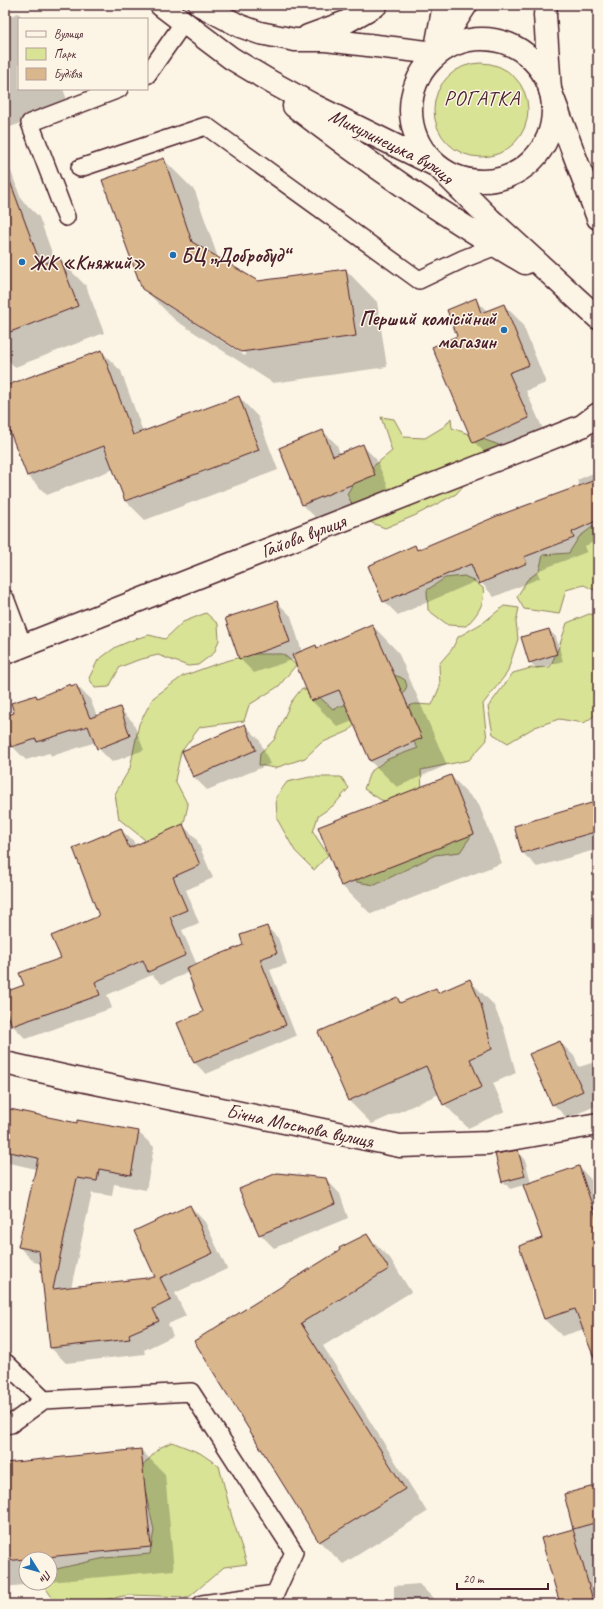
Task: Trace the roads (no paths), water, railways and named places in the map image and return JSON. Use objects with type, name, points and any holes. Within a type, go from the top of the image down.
[{"type":"main road","name":"Микулинецька вулиця","points":[[161,5],[231,58],[313,105],[437,166],[490,219],[598,318]]},
{"type":"main road","points":[[200,5],[240,26],[260,33],[295,40],[326,40],[435,53],[452,45],[474,39],[485,38],[507,43],[526,54],[542,70],[598,218]]},
{"type":"main road","points":[[295,40],[346,22],[376,5]]},
{"type":"main road","points":[[435,53],[444,5]]},
{"type":"main road","points":[[466,5],[415,85],[410,107],[410,118],[416,140],[437,166],[457,177],[479,181],[501,179],[521,169],[538,154],[549,135],[553,113],[545,15],[546,5]]},
{"type":"main road","points":[[231,58],[405,188],[496,246],[562,285]]},
{"type":"main road","name":"Гайова вулиця","points":[[14,649],[582,426],[598,414]]},
{"type":"main road","name":"Бічна Мостова вулиця","points":[[5,1063],[400,1146],[488,1143],[598,1124]]},
{"type":"lane","points":[[148,74],[184,22]]},
{"type":"lane","points":[[66,216],[30,123],[116,90]]},
{"type":"lane","points":[[80,168],[206,126],[419,280],[463,259],[496,246]]},
{"type":"lane","points":[[5,598],[14,649]]},
{"type":"lane","points":[[5,1362],[44,1400]]},
{"type":"lane","points":[[5,1425],[11,1424],[44,1400],[191,1392],[294,1552],[275,1594],[202,1604]]},
{"type":"place","name":"БЦ „Добробуд“","points":[[173,255]]},
{"type":"place","name":"ЖК «Княжий»","points":[[22,262]]},
{"type":"place","name":"Перший комісійний магазин","points":[[504,330]]},
{"type":"district","name":"РОГАТКА","points":[[482,98]]}]
